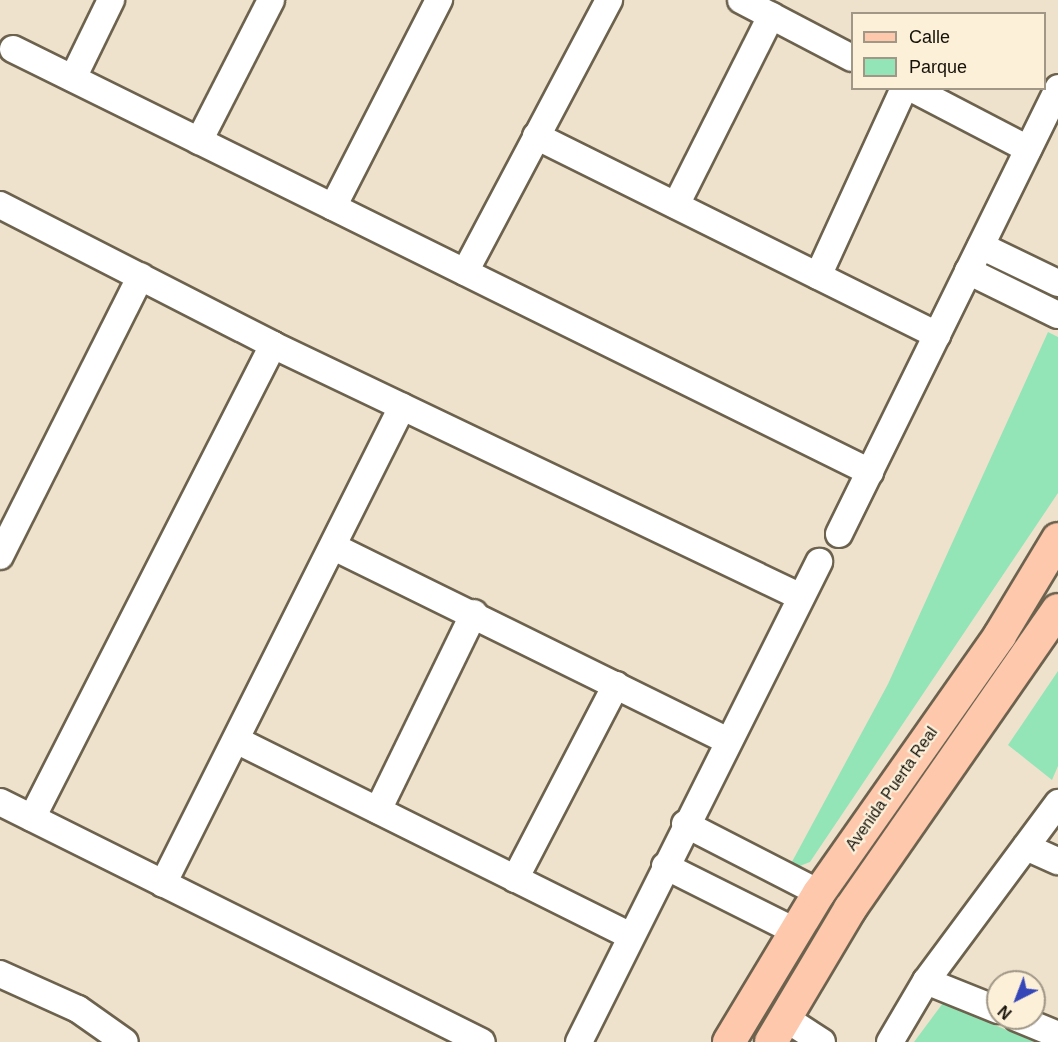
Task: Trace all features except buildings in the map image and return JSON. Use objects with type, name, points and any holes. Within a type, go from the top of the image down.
[{"type":"main road","name":"Avenida Puerta Real","points":[[729,1042],[819,893],[1000,635],[1058,539]]},
{"type":"main road","points":[[784,1033],[850,909],[1058,610]]},
{"type":"street","points":[[73,78],[111,0]]},
{"type":"street","points":[[199,141],[271,0]]},
{"type":"street","points":[[333,207],[439,0]]},
{"type":"street","points":[[465,272],[609,0]]},
{"type":"street","points":[[741,0],[851,57]]},
{"type":"street","points":[[676,206],[771,16]]},
{"type":"street","points":[[13,49],[870,472]]},
{"type":"street","points":[[839,534],[1058,87]]},
{"type":"street","points":[[818,276],[903,90]]},
{"type":"street","points":[[915,90],[1028,149]]},
{"type":"street","points":[[536,136],[937,335]]},
{"type":"street","points":[[2,212],[141,276],[273,345],[801,597]]},
{"type":"street","points":[[981,246],[1058,283]]},
{"type":"street","points":[[968,271],[1058,315]]},
{"type":"street","points":[[0,556],[141,276]]},
{"type":"street","points":[[32,818],[273,345]]},
{"type":"street","points":[[163,884],[238,741],[402,407]]},
{"type":"street","points":[[334,547],[474,613],[728,741]]},
{"type":"street","points":[[579,1042],[685,824],[819,562]]},
{"type":"street","points":[[378,810],[474,613]]},
{"type":"street","points":[[515,879],[616,685]]},
{"type":"street","points":[[238,741],[630,936]]},
{"type":"street","points":[[0,802],[482,1042]]},
{"type":"street","points":[[890,1042],[926,981],[1058,803]]},
{"type":"street","points":[[685,824],[819,893]]},
{"type":"street","points":[[1026,847],[1058,861]]},
{"type":"street","points":[[664,866],[795,931]]},
{"type":"street","points":[[0,974],[78,1009],[125,1042]]},
{"type":"street","points":[[926,981],[986,1005]]},
{"type":"street","points":[[784,1033],[822,1042]]},
{"type":"green space","points":[[1048,332],[1058,337],[1058,493],[810,862],[787,871],[888,684]]},
{"type":"green space","points":[[1058,671],[1058,766],[1052,780],[1008,745]]},
{"type":"green space","points":[[943,1003],[986,1021],[986,1030],[1007,1030],[1035,1042],[914,1042]]}]
